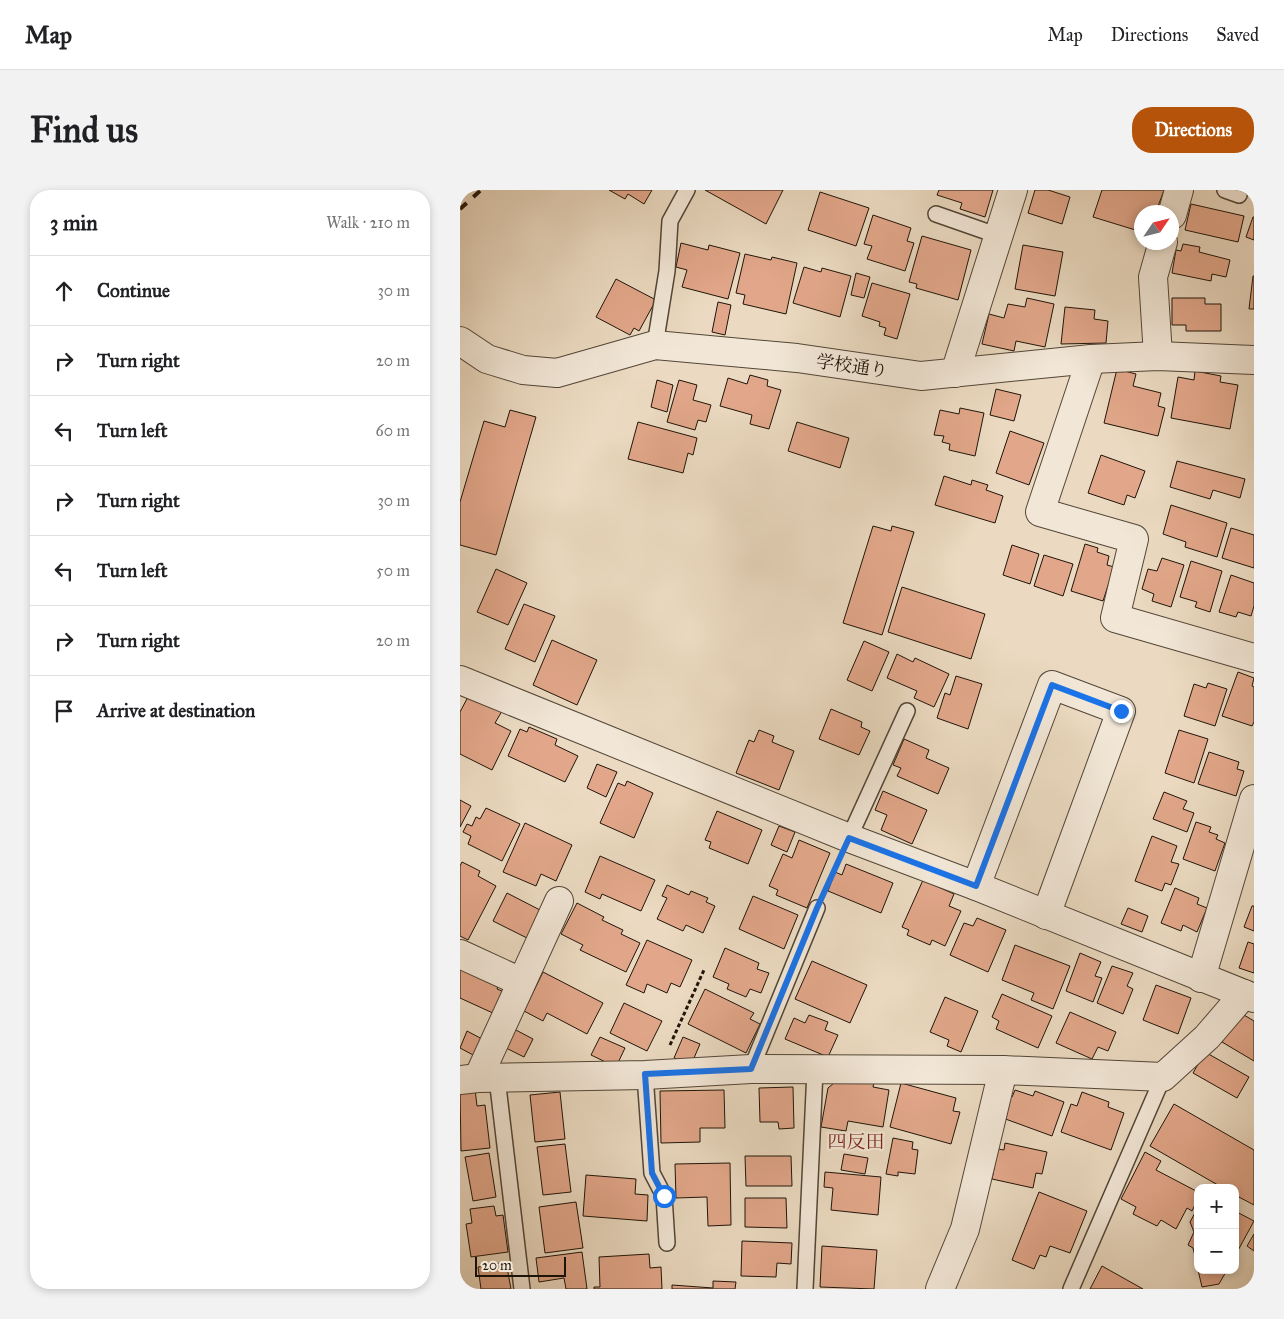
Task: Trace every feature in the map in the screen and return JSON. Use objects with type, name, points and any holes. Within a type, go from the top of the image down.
[{"type":"street","points":[[955,373],[1013,190]]},
{"type":"street","points":[[1175,205],[1179,190]]},
{"type":"street","points":[[1158,356],[1153,277],[1161,250]]},
{"type":"street","name":"学校通り","points":[[460,341],[487,359],[523,370],[557,373],[656,345],[797,358],[921,376],[1091,360],[1158,356],[1254,360]]},
{"type":"street","points":[[1091,360],[1040,512],[1134,539],[1115,618],[1254,658]]},
{"type":"street","points":[[460,680],[849,838],[976,886],[1249,996],[1163,1077],[1003,1070],[751,1069],[478,1079],[559,901]]},
{"type":"street","points":[[976,886],[1052,685],[1121,711],[1046,914]]},
{"type":"street","points":[[1202,978],[1254,799]]},
{"type":"street","points":[[460,954],[521,982]]},
{"type":"street","points":[[940,1289],[965,1229],[1003,1070]]},
{"type":"lane","points":[[656,345],[666,271],[670,221],[687,190]]},
{"type":"lane","points":[[936,214],[999,236]]},
{"type":"lane","points":[[849,838],[907,711]]},
{"type":"lane","points":[[751,1069],[817,908]]},
{"type":"lane","points":[[805,1289],[814,1070]]},
{"type":"lane","points":[[651,1074],[652,1173],[664,1196],[667,1243]]},
{"type":"lane","points":[[1071,1289],[1163,1077]]},
{"type":"lane","points":[[478,1079],[522,1289]]},
{"type":"path","points":[[817,908],[849,838]]},
{"type":"path","points":[[651,1074],[704,970]]},
{"type":"building","points":[[609,190],[652,190],[644,204],[628,194],[625,199]]},
{"type":"building","points":[[705,190],[783,190],[766,224]]},
{"type":"building","points":[[939,190],[993,190],[985,217],[960,209],[962,203],[937,195]]},
{"type":"building","points":[[1035,190],[1048,190],[1070,197],[1062,224],[1028,213]]},
{"type":"building","points":[[1102,190],[1164,190],[1159,205],[1134,205],[1134,230],[1093,217]]},
{"type":"building","points":[[820,192],[869,208],[856,246],[808,230]]},
{"type":"building","points":[[1191,204],[1244,216],[1238,242],[1185,230]]},
{"type":"building","points":[[873,215],[911,228],[907,241],[914,243],[905,271],[867,259],[872,246],[864,244]]},
{"type":"building","points":[[1254,217],[1254,240],[1246,237]]},
{"type":"building","points":[[922,236],[971,250],[958,300],[916,288],[917,284],[909,282]]},
{"type":"building","points":[[681,243],[708,250],[709,245],[740,253],[728,299],[682,287],[687,270],[676,267]]},
{"type":"building","points":[[1183,244],[1200,247],[1199,252],[1230,260],[1226,277],[1212,274],[1211,281],[1172,273],[1176,250],[1181,251]]},
{"type":"building","points":[[1023,245],[1063,252],[1055,296],[1015,289]]},
{"type":"building","points":[[745,254],[771,260],[772,257],[797,263],[786,314],[743,304],[745,295],[736,293]]},
{"type":"building","points":[[804,267],[821,272],[822,268],[851,276],[840,317],[793,303]]},
{"type":"building","points":[[856,273],[870,277],[864,298],[851,295]]},
{"type":"building","points":[[1253,276],[1254,309],[1249,309]]},
{"type":"building","points":[[616,279],[656,300],[639,331],[634,328],[630,335],[596,317]]},
{"type":"building","points":[[872,283],[910,294],[897,339],[884,335],[886,328],[879,326],[880,322],[862,316]]},
{"type":"building","points":[[1027,298],[1054,304],[1045,347],[1016,341],[1014,351],[982,344],[989,314],[1004,318],[1008,304],[1025,307]]},
{"type":"building","points":[[1172,298],[1205,298],[1205,304],[1221,304],[1221,331],[1186,331],[1186,325],[1172,325]]},
{"type":"building","points":[[718,302],[731,305],[725,335],[712,332]]},
{"type":"building","points":[[1065,307],[1095,310],[1094,319],[1108,321],[1106,343],[1061,344]]},
{"type":"building","points":[[1117,369],[1136,374],[1133,386],[1161,393],[1158,406],[1165,408],[1158,436],[1104,423]]},
{"type":"building","points":[[1195,371],[1221,376],[1220,382],[1238,385],[1230,429],[1171,418],[1178,377],[1194,380]]},
{"type":"building","points":[[750,375],[768,380],[767,386],[781,390],[769,429],[750,424],[752,415],[720,406],[728,378],[747,384]]},
{"type":"building","points":[[657,380],[673,385],[667,412],[651,407]]},
{"type":"building","points":[[679,380],[697,385],[693,400],[711,405],[706,422],[698,420],[695,430],[667,422]]},
{"type":"building","points":[[996,389],[1021,395],[1014,421],[990,415]]},
{"type":"building","points":[[960,408],[984,413],[975,456],[949,450],[950,444],[942,442],[944,436],[934,435],[940,410],[959,414]]},
{"type":"building","points":[[510,410],[536,417],[496,555],[460,545],[460,502],[484,421],[505,427]]},
{"type":"building","points":[[638,422],[697,438],[693,455],[688,453],[683,473],[628,459]]},
{"type":"building","points":[[797,422],[849,438],[840,468],[788,451]]},
{"type":"building","points":[[1010,431],[1044,443],[1029,485],[996,473]]},
{"type":"building","points":[[1101,455],[1145,471],[1135,498],[1127,495],[1124,505],[1088,493]]},
{"type":"building","points":[[1177,461],[1245,479],[1240,498],[1213,490],[1210,499],[1170,487]]},
{"type":"building","points":[[944,476],[971,485],[972,480],[988,485],[986,490],[1003,496],[995,523],[935,505]]},
{"type":"building","points":[[1171,505],[1227,523],[1217,557],[1185,547],[1186,542],[1163,534]]},
{"type":"building","points":[[873,526],[891,531],[892,526],[914,532],[882,635],[843,623]]},
{"type":"building","points":[[1231,528],[1254,535],[1254,568],[1222,558]]},
{"type":"building","points":[[1085,544],[1098,548],[1097,552],[1109,556],[1107,565],[1114,567],[1103,601],[1071,591]]},
{"type":"building","points":[[1012,545],[1039,554],[1030,584],[1003,575]]},
{"type":"building","points":[[1044,555],[1073,564],[1063,596],[1034,586]]},
{"type":"building","points":[[1162,558],[1184,565],[1171,607],[1152,601],[1154,594],[1142,589],[1148,569],[1157,571]]},
{"type":"building","points":[[1191,561],[1222,571],[1210,612],[1195,607],[1197,602],[1180,597]]},
{"type":"building","points":[[496,569],[527,583],[508,625],[477,612]]},
{"type":"building","points":[[1231,575],[1254,583],[1254,606],[1251,616],[1238,612],[1236,617],[1219,612]]},
{"type":"building","points":[[902,587],[985,614],[971,659],[888,632]]},
{"type":"building","points":[[524,604],[555,616],[535,662],[505,649]]},
{"type":"building","points":[[552,640],[597,660],[577,705],[533,685]]},
{"type":"building","points":[[864,641],[889,652],[872,691],[847,680]]},
{"type":"building","points":[[897,654],[913,662],[915,658],[949,674],[934,707],[914,698],[917,691],[887,678]]},
{"type":"building","points":[[1238,672],[1254,678],[1252,686],[1254,687],[1254,722],[1252,726],[1222,716]]},
{"type":"building","points":[[956,676],[982,684],[968,729],[937,718],[945,693],[950,695]]},
{"type":"building","points":[[1208,683],[1227,689],[1215,726],[1184,716],[1194,684],[1206,688]]},
{"type":"building","points":[[469,695],[502,711],[495,723],[511,731],[492,770],[460,754],[460,712]]},
{"type":"building","points":[[831,709],[862,722],[861,727],[870,731],[859,755],[819,739]]},
{"type":"building","points":[[529,727],[557,739],[555,745],[578,756],[565,782],[508,756],[520,729],[527,732]]},
{"type":"building","points":[[759,730],[774,736],[772,742],[794,751],[779,790],[736,773],[749,740],[754,742]]},
{"type":"building","points":[[1179,730],[1208,739],[1194,783],[1165,773]]},
{"type":"building","points":[[904,739],[929,750],[926,758],[949,768],[938,794],[897,776],[901,768],[893,765]]},
{"type":"building","points":[[1209,752],[1239,762],[1237,769],[1244,771],[1236,796],[1198,784]]},
{"type":"building","points":[[597,764],[617,772],[606,797],[587,788]]},
{"type":"building","points":[[627,781],[653,793],[634,838],[600,823],[618,783],[625,786]]},
{"type":"building","points":[[883,791],[927,810],[912,844],[881,830],[887,815],[875,810]]},
{"type":"building","points":[[1164,792],[1187,801],[1183,809],[1194,813],[1187,832],[1153,819]]},
{"type":"building","points":[[460,800],[471,806],[460,827]]},
{"type":"building","points":[[486,808],[520,824],[502,861],[468,844],[471,836],[463,832],[467,824],[472,826],[476,817],[480,819]]},
{"type":"building","points":[[717,811],[762,830],[748,864],[709,848],[711,842],[705,840]]},
{"type":"building","points":[[1196,822],[1211,827],[1209,832],[1218,835],[1216,839],[1225,843],[1215,871],[1183,859]]},
{"type":"building","points":[[525,823],[572,845],[556,881],[541,874],[536,886],[503,872]]},
{"type":"building","points":[[779,826],[795,832],[787,852],[771,845]]},
{"type":"building","points":[[1152,836],[1177,846],[1171,862],[1179,864],[1171,885],[1165,883],[1162,891],[1135,881]]},
{"type":"building","points":[[799,840],[830,853],[807,908],[776,895],[778,890],[769,886],[783,854],[792,858]]},
{"type":"building","points":[[600,856],[655,880],[641,911],[602,894],[600,899],[585,892]]},
{"type":"building","points":[[462,862],[480,871],[478,876],[496,886],[468,940],[460,936],[460,866]]},
{"type":"building","points":[[846,864],[893,883],[881,913],[828,891],[835,872],[842,875]]},
{"type":"building","points":[[923,880],[954,894],[949,906],[961,911],[945,946],[932,940],[930,945],[907,935],[909,930],[902,927]]},
{"type":"building","points":[[667,885],[689,895],[691,891],[708,898],[706,902],[715,906],[703,933],[686,925],[683,931],[657,919],[667,898],[662,896]]},
{"type":"building","points":[[1175,888],[1199,898],[1197,904],[1207,908],[1197,932],[1183,925],[1181,931],[1161,923]]},
{"type":"building","points":[[507,893],[540,910],[534,922],[539,925],[531,940],[493,921]]},
{"type":"building","points":[[753,896],[798,915],[784,949],[739,929]]},
{"type":"building","points":[[577,903],[604,917],[602,920],[623,930],[621,934],[640,943],[626,972],[580,950],[583,945],[561,934]]},
{"type":"building","points":[[1252,906],[1254,906],[1254,931],[1244,927]]},
{"type":"building","points":[[1128,908],[1148,916],[1142,932],[1121,924]]},
{"type":"building","points":[[977,918],[1006,930],[988,972],[950,955],[964,923],[973,926]]},
{"type":"building","points":[[647,940],[692,960],[680,987],[671,983],[667,993],[647,984],[644,993],[626,985]]},
{"type":"building","points":[[1248,942],[1254,944],[1254,973],[1239,968]]},
{"type":"building","points":[[1015,945],[1070,966],[1053,1009],[1031,1000],[1034,993],[1002,980]]},
{"type":"building","points":[[725,948],[759,963],[757,969],[769,973],[761,993],[750,989],[746,997],[727,989],[729,984],[713,977]]},
{"type":"building","points":[[1080,953],[1101,962],[1095,976],[1102,978],[1093,1002],[1066,991]]},
{"type":"building","points":[[812,961],[867,985],[850,1023],[795,999]]},
{"type":"building","points":[[460,966],[500,980],[497,989],[504,992],[495,1014],[460,998]]},
{"type":"building","points":[[1112,966],[1133,973],[1127,986],[1133,989],[1123,1014],[1097,1003]]},
{"type":"building","points":[[543,972],[603,1003],[587,1034],[547,1013],[543,1021],[524,1011]]},
{"type":"building","points":[[1156,985],[1191,998],[1178,1034],[1143,1020]]},
{"type":"building","points":[[705,989],[754,1013],[750,1019],[760,1024],[746,1053],[688,1024]]},
{"type":"building","points":[[1002,994],[1052,1016],[1038,1048],[996,1029],[999,1021],[992,1017]]},
{"type":"building","points":[[945,997],[978,1011],[961,1052],[947,1046],[949,1040],[930,1032]]},
{"type":"building","points":[[624,1003],[662,1021],[647,1051],[610,1033]]},
{"type":"building","points":[[1070,1012],[1116,1032],[1108,1051],[1098,1047],[1092,1059],[1056,1043]]},
{"type":"building","points":[[1239,1012],[1254,1021],[1254,1061],[1222,1042]]},
{"type":"building","points":[[809,1015],[828,1022],[825,1030],[838,1035],[828,1057],[785,1039],[794,1018],[805,1023]]},
{"type":"building","points":[[514,1029],[533,1039],[524,1057],[504,1047]]},
{"type":"building","points":[[467,1031],[484,1040],[475,1056],[460,1048]]},
{"type":"building","points":[[600,1037],[625,1048],[616,1067],[591,1055]]},
{"type":"building","points":[[683,1037],[700,1044],[691,1065],[674,1058]]},
{"type":"building","points":[[1205,1052],[1249,1077],[1237,1098],[1193,1073]]},
{"type":"building","points":[[840,1078],[875,1078],[873,1087],[889,1090],[883,1127],[848,1121],[846,1131],[821,1127],[828,1088]]},
{"type":"building","points":[[901,1083],[956,1098],[953,1111],[960,1112],[951,1144],[890,1127]]},
{"type":"building","points":[[793,1087],[794,1128],[779,1129],[778,1122],[760,1122],[759,1088]]},
{"type":"building","points":[[475,1089],[477,1106],[485,1105],[490,1148],[461,1151],[460,1091]]},
{"type":"building","points":[[724,1090],[725,1128],[700,1128],[700,1142],[661,1143],[660,1091]]},
{"type":"building","points":[[1015,1090],[1033,1096],[1035,1091],[1064,1102],[1052,1136],[1000,1117],[1008,1096],[1012,1097]]},
{"type":"building","points":[[560,1092],[565,1139],[535,1142],[530,1095]]},
{"type":"building","points":[[1082,1092],[1109,1102],[1108,1107],[1124,1113],[1111,1150],[1061,1132],[1071,1104],[1077,1106]]},
{"type":"building","points":[[1174,1104],[1254,1150],[1254,1205],[1239,1197],[1239,1184],[1216,1184],[1150,1146]]},
{"type":"building","points":[[893,1138],[913,1142],[912,1149],[918,1150],[915,1174],[898,1172],[898,1176],[886,1174]]},
{"type":"building","points":[[1005,1143],[1047,1152],[1042,1174],[1036,1173],[1033,1188],[992,1179],[998,1149],[1004,1150]]},
{"type":"building","points":[[565,1144],[571,1192],[543,1195],[537,1147]]},
{"type":"building","points":[[1145,1152],[1161,1161],[1156,1170],[1194,1190],[1194,1207],[1192,1211],[1187,1208],[1176,1229],[1161,1220],[1157,1226],[1133,1214],[1136,1207],[1121,1199]]},
{"type":"building","points":[[489,1153],[496,1197],[473,1201],[465,1157]]},
{"type":"building","points":[[844,1154],[868,1158],[865,1174],[841,1170]]},
{"type":"building","points":[[745,1156],[791,1156],[792,1186],[746,1186]]},
{"type":"building","points":[[730,1163],[731,1225],[708,1226],[707,1197],[676,1198],[675,1164]]},
{"type":"building","points":[[825,1172],[881,1177],[878,1215],[831,1210],[833,1188],[824,1187]]},
{"type":"building","points":[[586,1175],[636,1179],[635,1194],[648,1195],[647,1221],[583,1216]]},
{"type":"building","points":[[1039,1192],[1087,1211],[1070,1253],[1050,1246],[1046,1257],[1040,1255],[1034,1269],[1012,1260]]},
{"type":"building","points":[[745,1198],[786,1198],[787,1228],[745,1227]]},
{"type":"building","points":[[576,1202],[583,1248],[545,1253],[539,1207]]},
{"type":"building","points":[[494,1206],[496,1216],[503,1215],[508,1252],[471,1257],[466,1224],[472,1223],[470,1209]]},
{"type":"building","points":[[1239,1213],[1254,1221],[1239,1249]]},
{"type":"building","points":[[1194,1215],[1194,1232],[1190,1222]]},
{"type":"building","points":[[1194,1232],[1194,1252],[1193,1248],[1188,1245]]},
{"type":"building","points":[[1254,1234],[1254,1251],[1247,1246]]},
{"type":"building","points":[[742,1241],[792,1243],[791,1264],[777,1263],[776,1277],[741,1276]]},
{"type":"building","points":[[822,1246],[877,1250],[874,1289],[820,1287]]},
{"type":"building","points":[[582,1252],[587,1289],[566,1289],[564,1278],[539,1282],[536,1258]]},
{"type":"building","points":[[649,1254],[650,1268],[661,1267],[662,1289],[594,1289],[594,1287],[600,1287],[599,1257]]},
{"type":"building","points":[[506,1262],[511,1289],[481,1289],[478,1267]]},
{"type":"building","points":[[1102,1266],[1143,1289],[1090,1289]]},
{"type":"building","points":[[1199,1274],[1225,1274],[1219,1284],[1202,1287]]},
{"type":"building","points":[[713,1281],[736,1282],[735,1289],[672,1289],[672,1285],[713,1288]]},
{"type":"railway","points":[[460,209],[481,190]]},
{"type":"district","name":"四反田","points":[[856,1141]]},
{"type":"route","points":[[664,1196],[652,1173],[645,1074],[751,1069],[817,908],[849,838],[976,886],[1052,685],[1121,711]]}]
